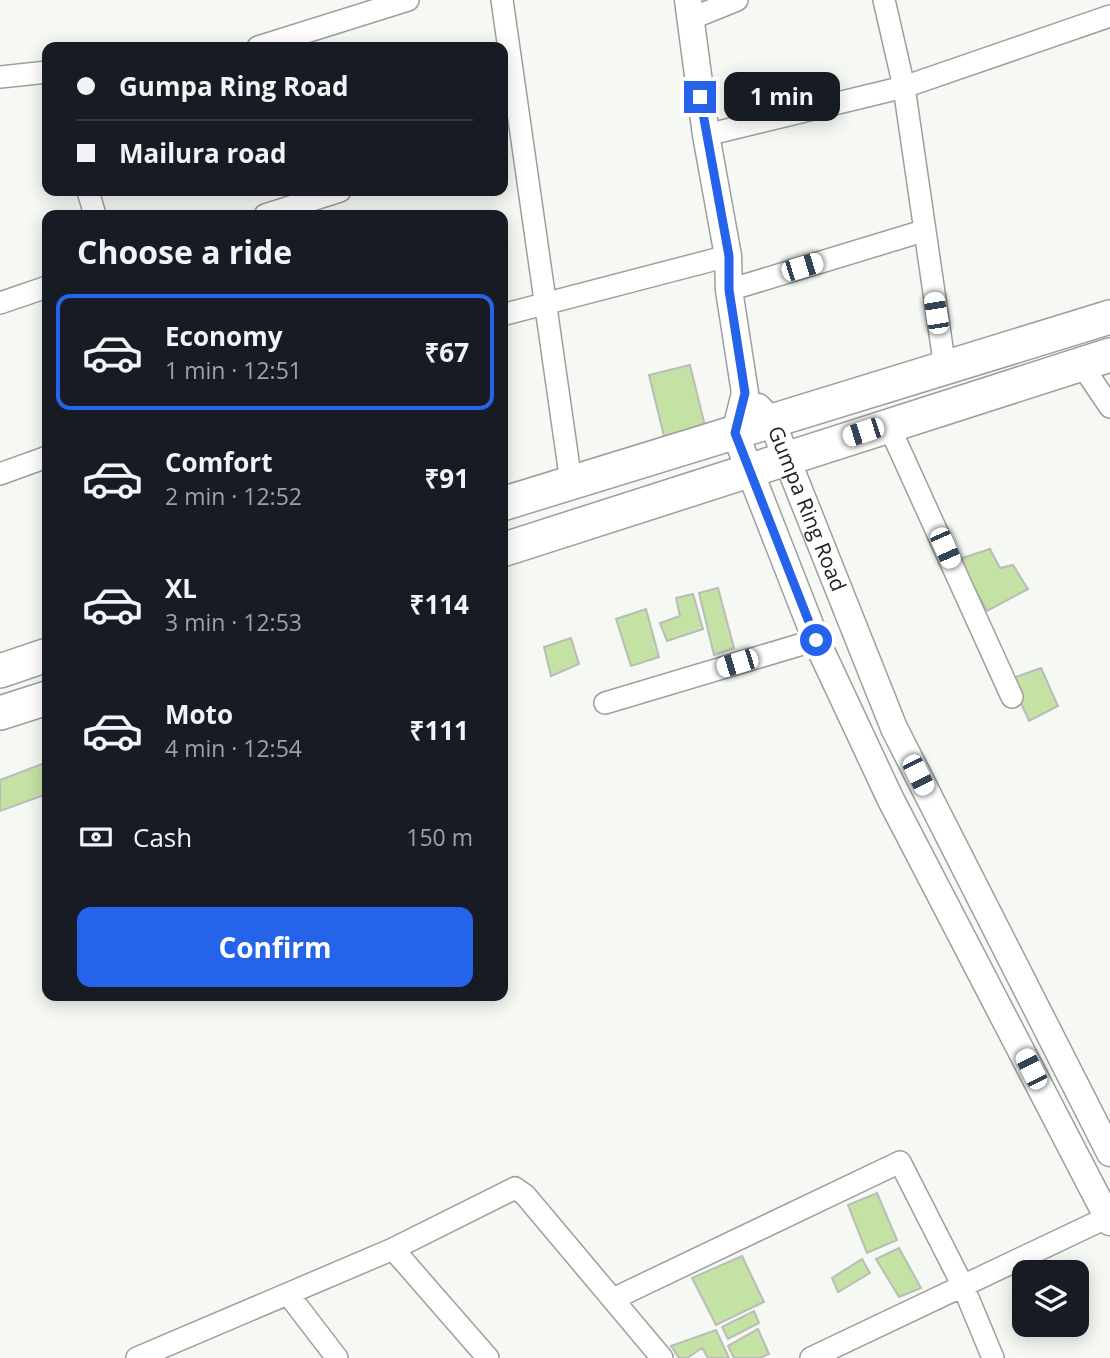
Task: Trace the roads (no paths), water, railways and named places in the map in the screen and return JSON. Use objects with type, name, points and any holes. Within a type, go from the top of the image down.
[{"type":"main road","points":[[508,502],[1110,317]]},
{"type":"main road","points":[[508,548],[888,424],[1096,360]]},
{"type":"main road","points":[[0,671],[42,657]]},
{"type":"main road","points":[[0,713],[42,700]]},
{"type":"street","points":[[269,42],[341,10],[408,0]]},
{"type":"street","points":[[502,0],[505,42]]},
{"type":"street","points":[[737,0],[689,10],[706,135],[729,256],[729,290],[745,393]]},
{"type":"street","points":[[884,0],[904,87],[945,368]]},
{"type":"street","points":[[706,135],[904,87],[1110,16]]},
{"type":"street","points":[[0,77],[42,73]]},
{"type":"street","points":[[508,81],[512,135],[544,302],[571,482]]},
{"type":"street","points":[[281,210],[324,196]]},
{"type":"street","points":[[729,290],[923,231]]},
{"type":"street","points":[[508,312],[729,256]]},
{"type":"street","points":[[0,303],[42,289]]},
{"type":"street","points":[[1096,360],[1110,407]]},
{"type":"street","name":"Gumpa Ring Road","points":[[745,393],[772,422],[894,728],[1110,1153]]},
{"type":"street","name":"Gumpa Ring Road","points":[[745,393],[735,433],[816,640],[890,798],[1109,1220]]},
{"type":"street","points":[[888,424],[1012,697]]},
{"type":"street","points":[[0,474],[42,459]]},
{"type":"street","points":[[605,703],[816,640]]},
{"type":"street","points":[[613,1299],[900,1162],[963,1286],[993,1358]]},
{"type":"street","points":[[137,1358],[393,1249],[515,1188],[525,1195],[662,1358]]},
{"type":"street","points":[[811,1358],[1109,1220]]},
{"type":"street","points":[[393,1249],[488,1358]]},
{"type":"street","points":[[288,1294],[337,1358]]}]
